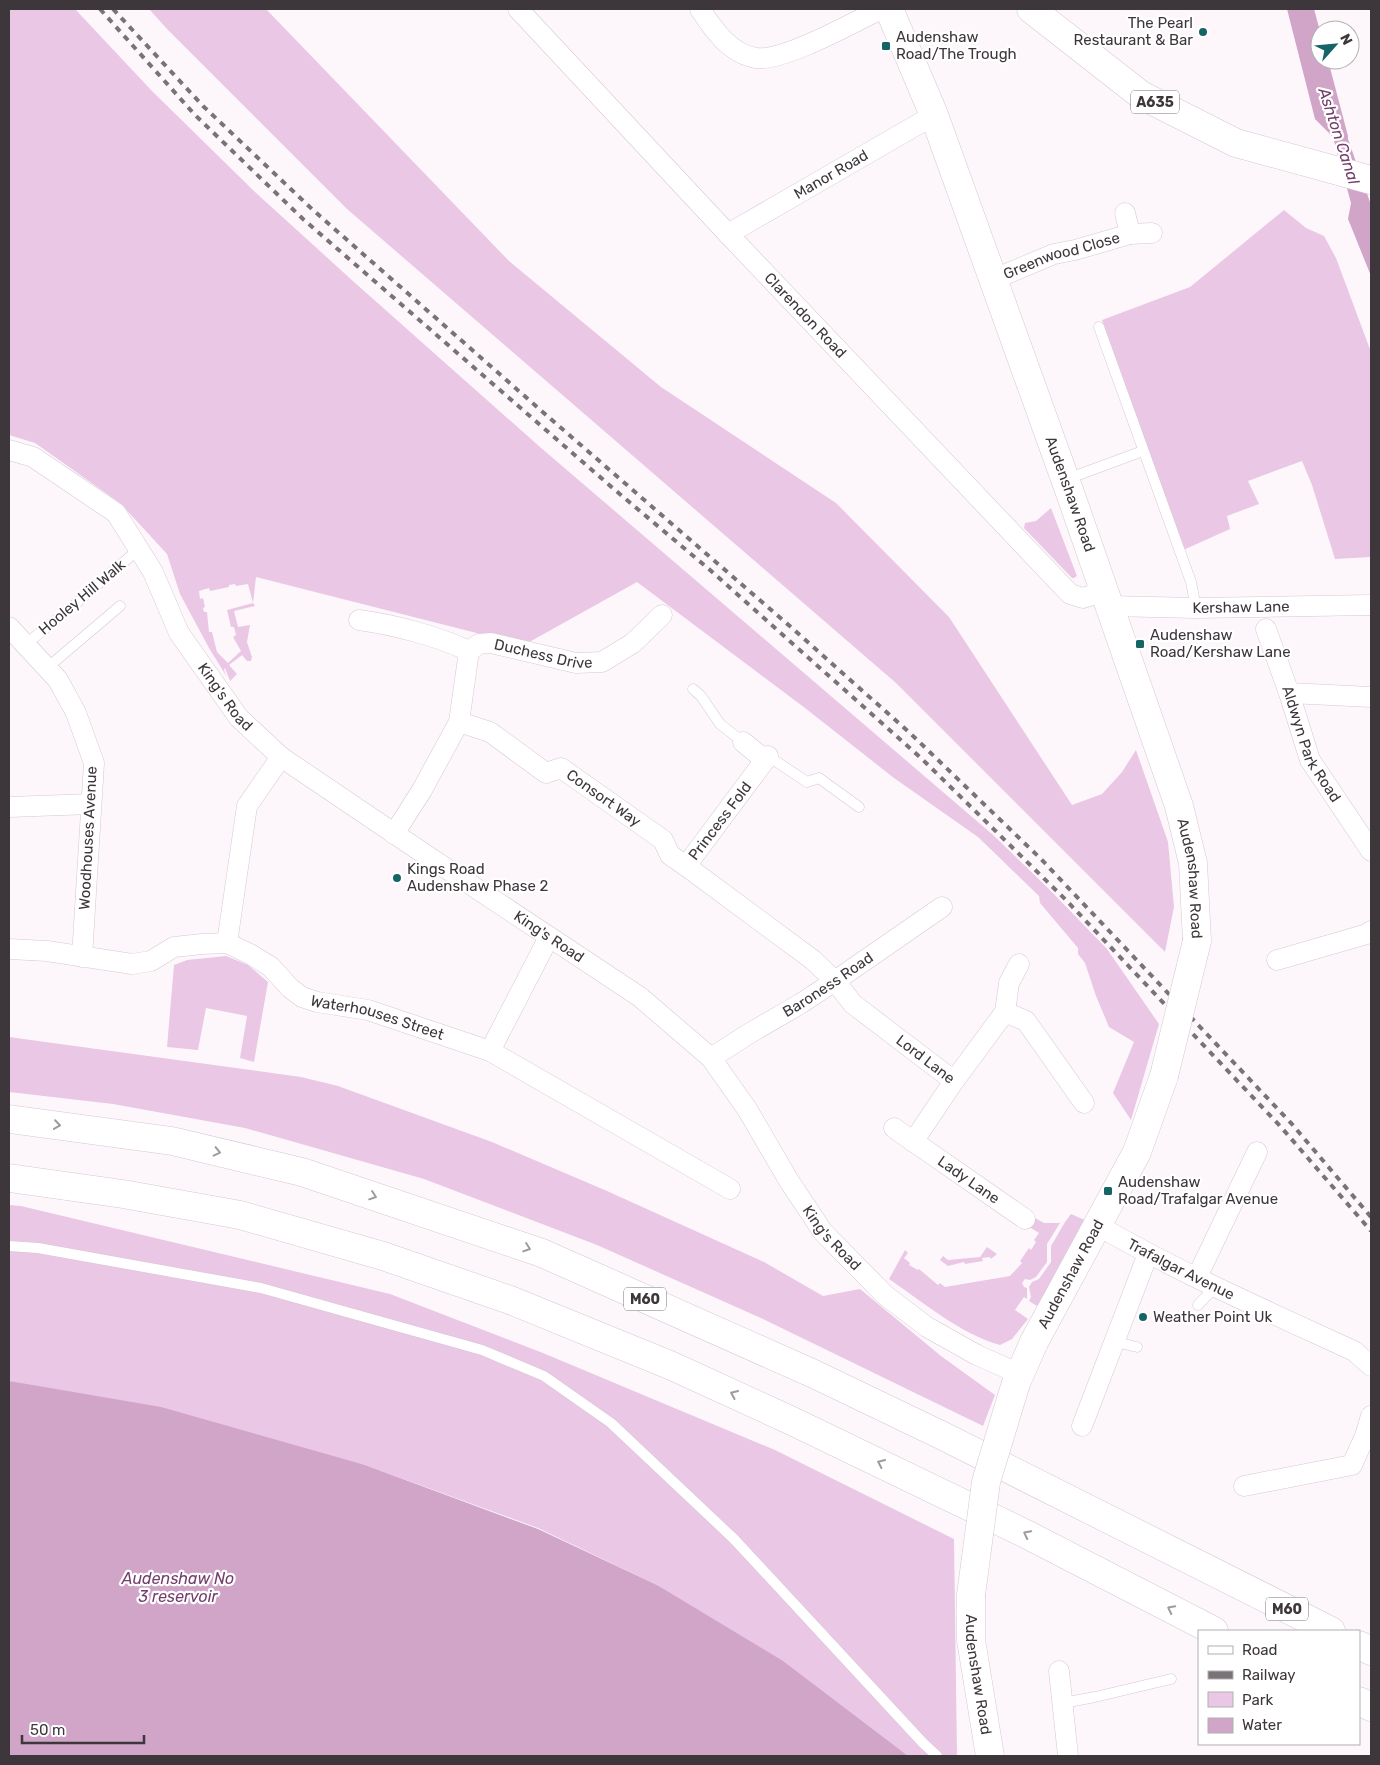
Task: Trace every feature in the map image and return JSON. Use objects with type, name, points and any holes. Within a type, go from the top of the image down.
[{"type":"main road","name":"Audenshaw Road","points":[[889,9],[934,115],[1065,479],[1179,806],[1193,863],[1197,941],[1164,1076],[1137,1152],[1034,1342],[1018,1378],[986,1482],[971,1595],[971,1640],[990,1756]]},
{"type":"main road","name":"A635","points":[[1031,9],[1142,96],[1236,143],[1371,180]]},
{"type":"main road","name":"M60","points":[[9,1119],[172,1141],[302,1172],[542,1253],[814,1374],[941,1435],[1330,1630]]},
{"type":"main road","points":[[9,1178],[123,1194],[240,1215],[383,1256],[510,1300],[672,1366],[792,1420],[1000,1521],[1212,1630]]},
{"type":"street","name":"Clarendon Road","points":[[518,9],[728,234],[1070,594],[1077,597],[1107,599]]},
{"type":"street","points":[[700,9],[710,25],[732,48],[745,55],[766,59],[782,55],[806,45],[881,9]]},
{"type":"street","name":"Manor Road","points":[[728,234],[934,115]]},
{"type":"street","name":"Greenwood Close","points":[[1125,213],[1130,234]]},
{"type":"street","name":"Greenwood Close","points":[[992,280],[1054,254],[1130,234],[1152,233]]},
{"type":"street","name":"King's Road","points":[[9,450],[33,456],[116,513],[153,572],[179,633],[239,718],[281,757],[640,997],[712,1058],[747,1109],[789,1182],[822,1232],[885,1295],[927,1327],[1018,1378]]},
{"type":"street","name":"Kershaw Lane","points":[[1107,599],[1196,608],[1371,605]]},
{"type":"street","name":"Duchess Drive","points":[[470,651],[478,644],[491,643],[576,663],[602,662],[633,643],[662,615]]},
{"type":"street","points":[[359,620],[376,622],[449,642],[470,651],[459,722],[422,790],[394,834]]},
{"type":"street","name":"Woodhouses Avenue","points":[[9,627],[58,680],[76,712],[94,763],[82,956]]},
{"type":"street","name":"Aldwyn Park Road","points":[[1266,629],[1310,760],[1371,851]]},
{"type":"street","points":[[1289,693],[1371,697]]},
{"type":"street","name":"Consort Way","points":[[459,722],[490,732],[546,773],[561,768],[662,840],[670,855],[686,866]]},
{"type":"street","points":[[743,742],[767,758]]},
{"type":"street","points":[[227,943],[247,806],[281,757]]},
{"type":"street","name":"Princess Fold","points":[[767,758],[686,866],[813,960],[836,981]]},
{"type":"street","points":[[9,807],[91,804]]},
{"type":"street","name":"Baroness Road","points":[[712,1058],[836,981],[942,907]]},
{"type":"street","points":[[1277,960],[1367,934],[1371,931]]},
{"type":"street","points":[[490,1051],[548,937]]},
{"type":"street","name":"Waterhouses Street","points":[[9,948],[47,951],[132,964],[151,962],[174,947],[227,943],[250,954],[270,967],[290,988],[302,997],[317,1002],[368,1010],[490,1051],[730,1189]]},
{"type":"street","name":"Lord Lane","points":[[836,981],[853,1004],[954,1081],[1005,1012],[1009,984],[1019,964]]},
{"type":"street","points":[[1005,1012],[1026,1021],[1084,1103]]},
{"type":"street","points":[[913,1142],[954,1081]]},
{"type":"street","name":"Lady Lane","points":[[894,1128],[1025,1219]]},
{"type":"street","points":[[1197,1277],[1257,1152]]},
{"type":"street","name":"Trafalgar Avenue","points":[[1097,1224],[1148,1254],[1354,1351],[1371,1366]]},
{"type":"street","points":[[1082,1426],[1116,1342],[1148,1254]]},
{"type":"street","points":[[1244,1486],[1352,1465],[1365,1436],[1371,1416]]},
{"type":"street","points":[[1059,1671],[1068,1756]]},
{"type":"lane","points":[[1099,327],[1190,582],[1196,608]]},
{"type":"lane","points":[[1065,479],[1143,451]]},
{"type":"lane","name":"Hooley Hill Walk","points":[[26,644],[139,550]]},
{"type":"lane","name":"Hooley Hill Walk","points":[[47,668],[120,606]]},
{"type":"lane","points":[[693,690],[701,696],[720,724],[743,742]]},
{"type":"lane","points":[[767,758],[807,782],[819,778],[859,807]]},
{"type":"lane","points":[[9,1246],[38,1248],[260,1288],[482,1350],[544,1376],[610,1423],[734,1539],[922,1743],[937,1756]]},
{"type":"lane","points":[[1198,1306],[1215,1287]]},
{"type":"lane","points":[[1116,1342],[1137,1347]]},
{"type":"lane","points":[[1062,1703],[1171,1679]]},
{"type":"green space","points":[[9,9],[75,9],[152,91],[255,192],[540,447],[992,834],[1107,949],[1159,1024],[1131,1120],[1113,1093],[1134,1042],[1109,1027],[1085,963],[1078,954],[1078,948],[1040,903],[1039,896],[978,837],[894,778],[805,708],[637,582],[524,645],[256,577],[253,603],[255,606],[234,611],[238,627],[250,625],[247,642],[252,657],[251,661],[247,661],[242,655],[229,665],[237,674],[230,681],[225,668],[227,677],[180,594],[167,554],[120,503],[35,443],[9,435]],"holes":[[[235,584],[236,586],[248,584],[253,603],[227,610],[231,627],[234,627],[236,635],[233,637],[241,651],[228,663],[217,652],[212,632],[209,632],[207,612],[204,612],[203,598],[200,599],[199,591],[209,588],[210,591]]]},
{"type":"green space","points":[[149,9],[266,9],[509,261],[661,387],[836,503],[949,617],[1072,805],[1102,794],[1122,772],[1136,750],[1168,842],[1174,907],[1165,952],[896,683],[347,209]]},
{"type":"green space","points":[[1284,210],[1306,228],[1324,236],[1336,258],[1371,352],[1371,557],[1335,559],[1312,485],[1302,461],[1248,481],[1259,504],[1227,516],[1230,529],[1181,551],[1102,320],[1190,287]]},
{"type":"green space","points":[[1051,508],[1077,576],[1074,578],[1024,528],[1025,523],[1036,521]]},
{"type":"green space","points":[[226,956],[248,965],[268,982],[254,1062],[240,1058],[247,1016],[206,1008],[198,1050],[167,1047],[174,965],[187,960]]},
{"type":"green space","points":[[9,1037],[301,1077],[338,1086],[492,1142],[607,1191],[764,1262],[823,1296],[860,1289],[941,1356],[995,1395],[983,1426],[763,1319],[597,1245],[424,1179],[245,1128],[113,1104],[9,1092]]},
{"type":"green space","points":[[9,1205],[21,1206],[390,1294],[543,1353],[775,1450],[954,1539],[957,1756],[908,1756],[657,1585],[538,1528],[365,1465],[9,1381]]},
{"type":"green space","points":[[1071,1214],[1087,1221],[1037,1306],[1029,1301],[1031,1297],[1029,1287],[1032,1282],[1039,1279],[1051,1262],[1051,1246]]},
{"type":"green space","points":[[1033,1217],[1044,1223],[1060,1223],[1047,1244],[1047,1262],[1036,1277],[1030,1280],[1025,1279],[1022,1283],[1027,1288],[1027,1299],[1024,1297],[1015,1310],[1028,1319],[1012,1339],[1000,1345],[985,1340],[956,1325],[889,1279],[905,1250],[908,1253],[904,1258],[910,1263],[909,1265],[919,1269],[938,1285],[940,1283],[945,1287],[1010,1276],[1022,1263],[1020,1261],[1029,1248],[1031,1250],[1036,1242],[1034,1240],[1039,1233],[1026,1225]]},
{"type":"green space","points":[[987,1247],[997,1254],[991,1259],[990,1257],[982,1258],[983,1261],[965,1264],[964,1262],[948,1266],[940,1260],[943,1256],[948,1260],[980,1257]]},
{"type":"water","name":"Ashton Canal","points":[[1287,9],[1314,9],[1317,20],[1310,20],[1310,70],[1331,70],[1348,139],[1371,205],[1371,276],[1348,219],[1351,203],[1333,137],[1315,119]]},
{"type":"water","name":"Audenshaw No 3 reservoir","points":[[9,1381],[161,1407],[365,1465],[538,1529],[657,1585],[783,1661],[908,1756],[9,1756]]},
{"type":"railway","points":[[100,9],[195,115],[303,219],[710,570],[921,758],[1066,900],[1281,1127],[1371,1231]]},
{"type":"railway","points":[[113,9],[203,106],[313,210],[911,734],[1041,859],[1291,1123],[1371,1217]]},
{"type":"place","name":"The Pearl Restaurant & Bar","points":[[1203,32]]},
{"type":"place","name":"Audenshaw Road/The Trough","points":[[886,46]]},
{"type":"place","name":"Audenshaw Road/Kershaw Lane","points":[[1140,644]]},
{"type":"place","name":"Kings Road Audenshaw Phase 2","points":[[397,878]]},
{"type":"place","name":"Audenshaw Road/Trafalgar Avenue","points":[[1108,1191]]},
{"type":"place","name":"Weather Point Uk","points":[[1143,1317]]}]
